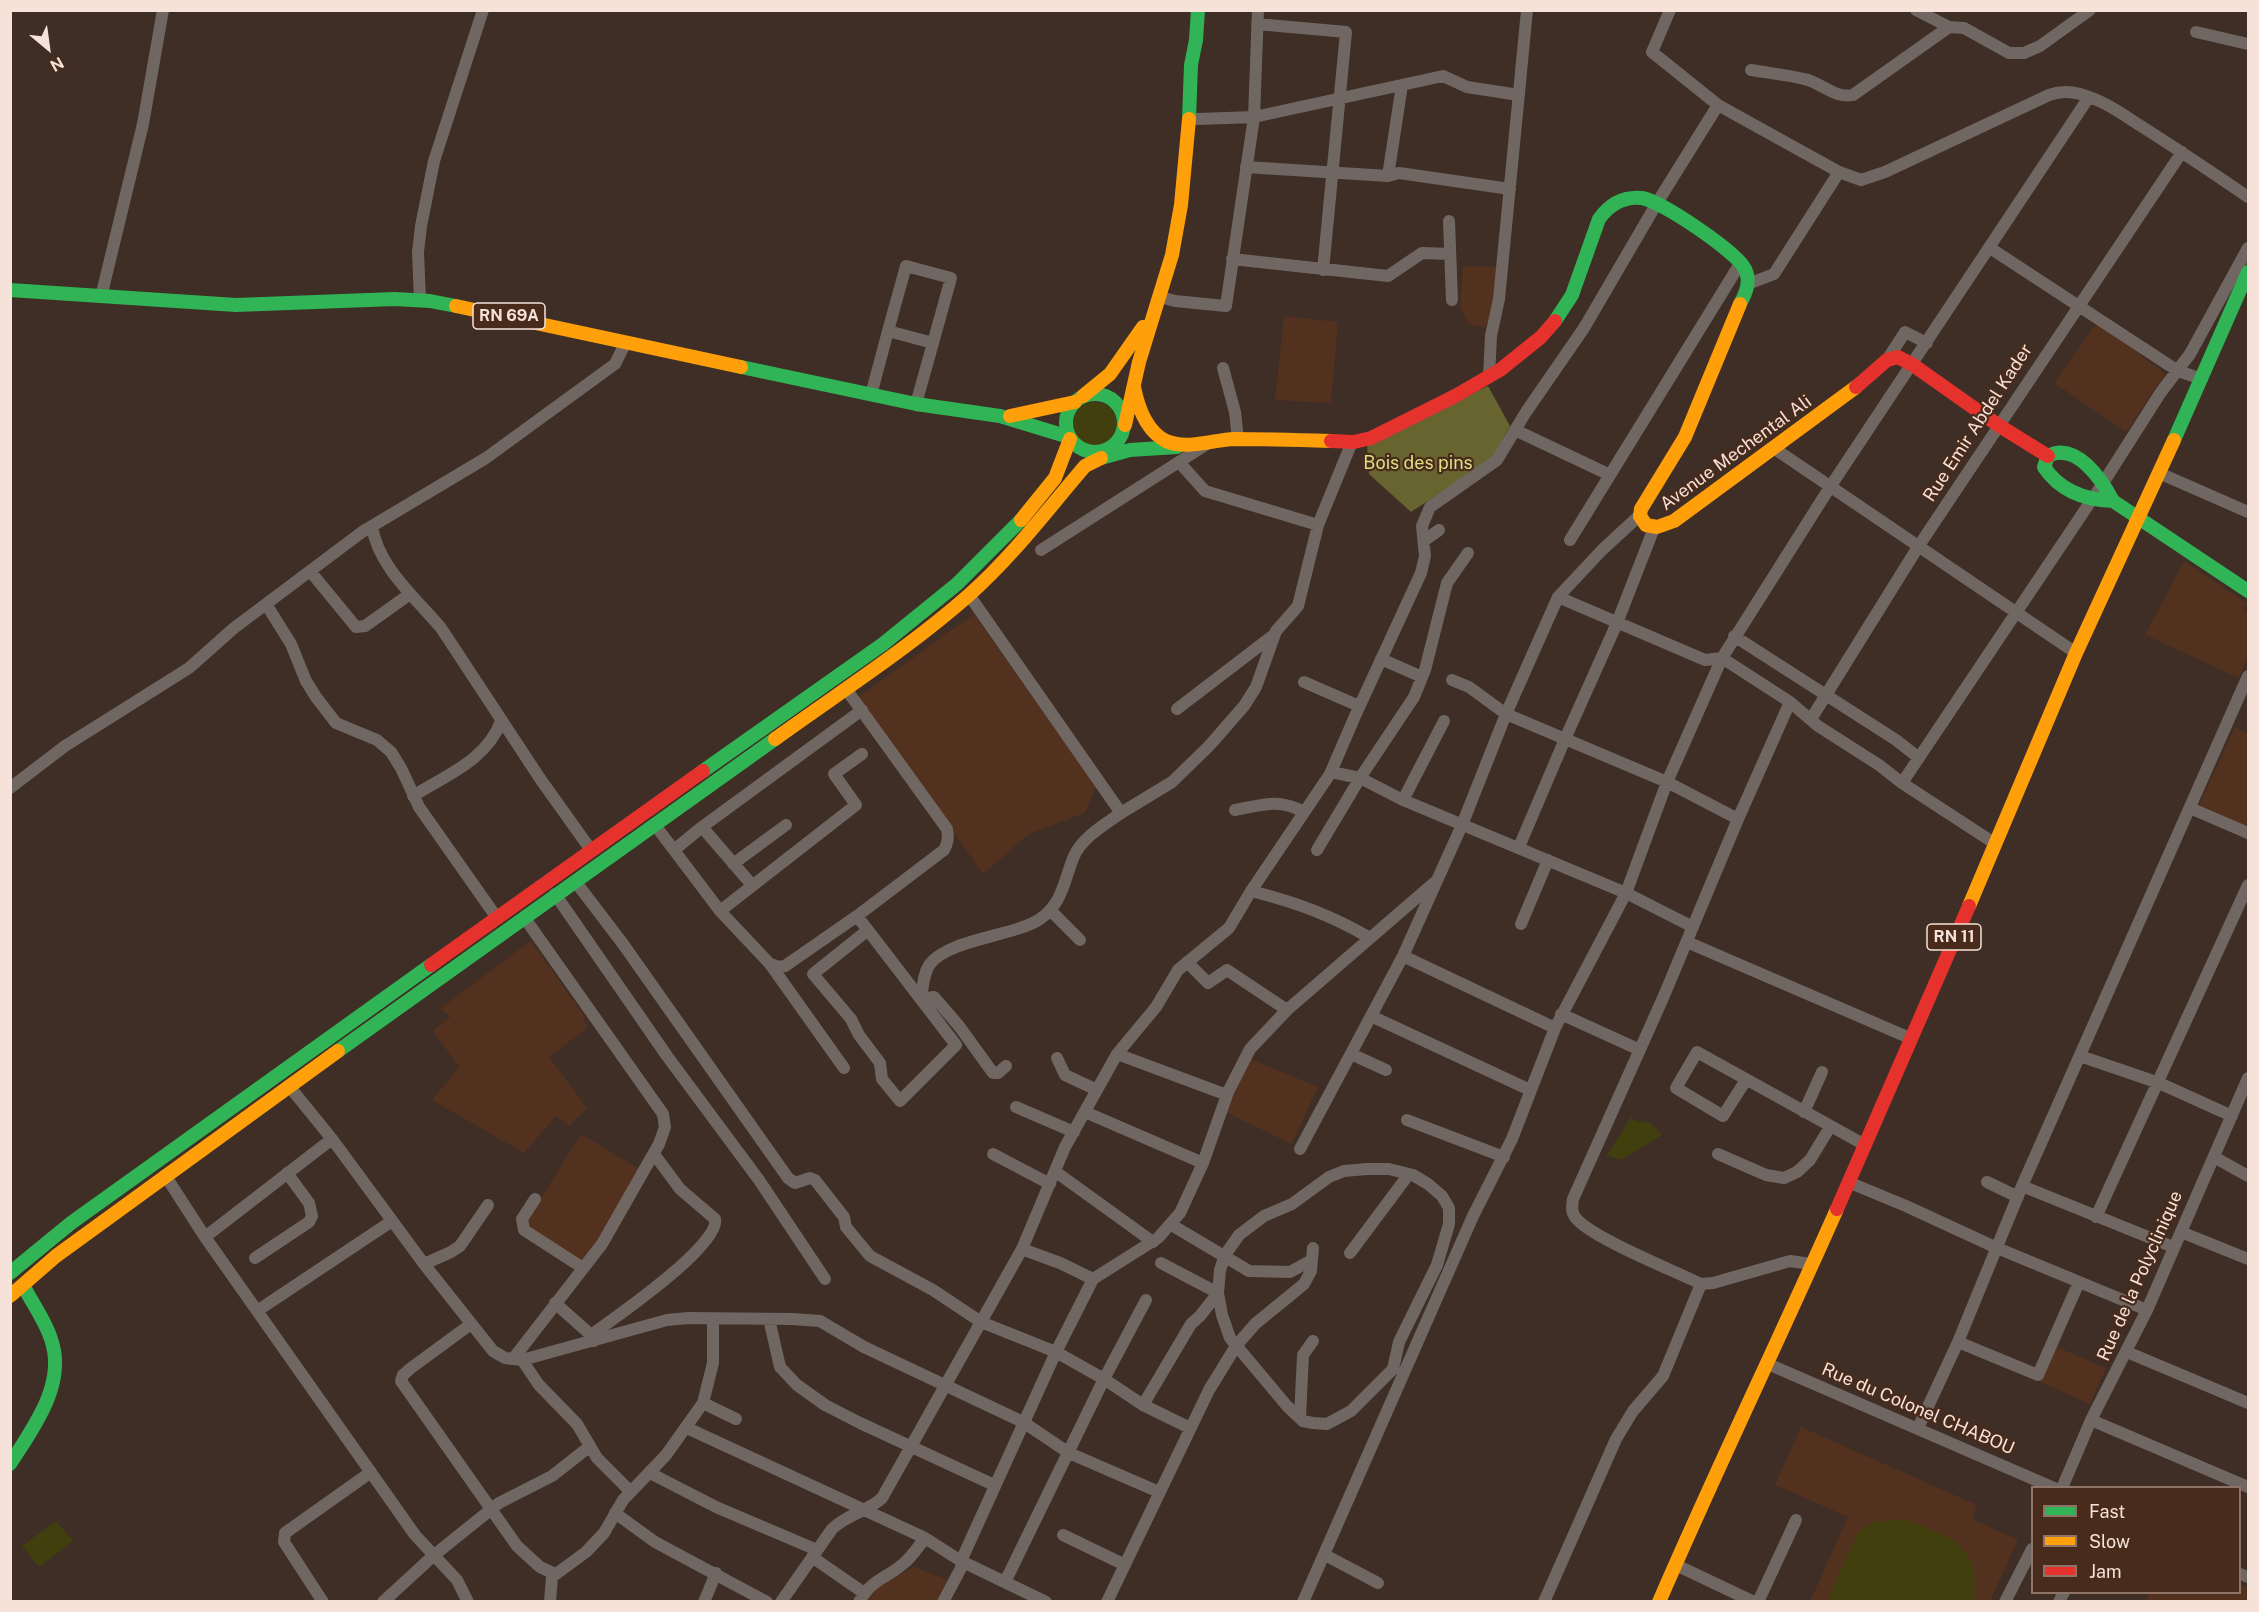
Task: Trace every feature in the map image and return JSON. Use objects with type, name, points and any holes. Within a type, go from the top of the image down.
[{"type":"main road","points":[[10,1296],[81,1237],[165,1175],[925,631],[969,595],[1010,554],[1085,466],[1119,440],[1125,425],[1126,410],[1139,362],[1172,255],[1181,205],[1192,88],[1191,65],[1196,40],[1198,10]]},
{"type":"main road","points":[[1134,387],[1137,403],[1146,421],[1159,436],[1170,442],[1181,444],[1238,440],[1352,442],[1369,438],[1489,378],[1535,341],[1565,306],[1580,276],[1594,228],[1603,213],[1617,203],[1628,200],[1646,199],[1656,203],[1710,238],[1741,262],[1747,273],[1748,284]]},
{"type":"main road","name":"RN 11","points":[[1659,1602],[1697,1514],[1768,1364],[1912,1039],[2076,653],[2202,379],[2248,272]]},
{"type":"main road","name":"Avenue Mechental Ali","points":[[1748,284],[1694,419],[1645,502],[1640,515],[1643,522],[1654,528],[1662,528],[1674,521],[1843,398],[1887,360]]},
{"type":"main road","name":"RN 69A","points":[[10,290],[236,305],[420,300],[481,310],[916,404],[1000,416],[1070,438]]},
{"type":"main road","points":[[1160,298],[1126,356],[1098,386],[1079,399],[1067,415],[1066,423],[1070,438],[1075,445],[1090,452],[1173,447],[1195,443]]},
{"type":"main road","points":[[1887,360],[1898,357],[1913,365],[1998,425],[2048,456]]},
{"type":"main road","points":[[1079,399],[1100,394],[1146,421]]},
{"type":"main road","name":"RN 69A","points":[[1000,416],[1022,415],[1079,399]]},
{"type":"main road","points":[[10,1273],[71,1223],[160,1161],[302,1056],[884,644],[928,609],[983,559],[1037,502],[1058,473],[1070,438]]},
{"type":"main road","points":[[1085,466],[1108,455],[1130,450]]},
{"type":"main road","points":[[2113,501],[2103,483],[2091,469],[2066,452],[2058,451],[2048,456],[2044,467],[2052,479],[2074,493],[2091,500],[2113,501],[2248,591]]},
{"type":"main road","points":[[10,1464],[48,1399],[57,1358],[51,1338],[23,1285]]},
{"type":"street","points":[[101,297],[143,124],[164,10]]},
{"type":"street","points":[[420,300],[419,243],[434,161],[483,10]]},
{"type":"street","points":[[1160,298],[1226,306],[1254,117],[1258,10]]},
{"type":"street","points":[[1489,378],[1491,336],[1499,299],[1527,10]]},
{"type":"street","points":[[1670,10],[1652,52],[1718,105],[1839,172],[1861,180],[1885,172],[2059,91],[2068,91],[2106,105],[2182,152],[2248,197]]},
{"type":"street","points":[[1916,10],[1949,27],[1964,28],[2009,53],[2024,54],[2040,46],[2090,10]]},
{"type":"street","points":[[1257,24],[1346,32],[1323,270]]},
{"type":"street","points":[[1751,70],[1807,79],[1840,96],[1848,96],[1949,27]]},
{"type":"street","points":[[2196,32],[2248,44]]},
{"type":"street","points":[[1189,118],[1254,117],[1443,76],[1467,87],[1519,95]]},
{"type":"street","points":[[1388,176],[1402,85]]},
{"type":"street","points":[[1303,1602],[1473,1215],[1504,1157],[1561,1014],[1626,893],[1667,782],[1722,658],[1830,487],[2089,97]]},
{"type":"street","points":[[781,1602],[832,1529],[841,1520],[858,1510],[874,1506],[882,1498],[1022,1249],[1065,1148],[1117,1054],[1156,1007],[1178,970],[1223,935],[1331,772],[1380,659],[1421,573],[1425,556],[1422,526],[1430,507],[1495,462],[1584,328],[1656,203],[1718,105]]},
{"type":"street","name":"Rue Emir Abdel Kader","points":[[1811,719],[1918,547],[2182,152]]},
{"type":"street","points":[[1246,167],[1388,176],[1399,173],[1510,189]]},
{"type":"street","points":[[1748,284],[1774,274],[1839,172]]},
{"type":"street","points":[[1449,221],[1452,300]]},
{"type":"street","points":[[1990,248],[2178,371],[2202,379]]},
{"type":"street","points":[[1902,783],[2103,483],[2161,392],[2190,354],[2248,248]]},
{"type":"street","points":[[1232,259],[1388,276],[1422,253],[1450,254]]},
{"type":"street","points":[[1570,540],[1741,262]]},
{"type":"street","points":[[871,394],[906,266],[951,278],[916,404]]},
{"type":"street","points":[[888,331],[933,343]]},
{"type":"street","points":[[1887,360],[1905,332],[1927,343]]},
{"type":"street","points":[[10,788],[65,746],[189,668],[234,628],[372,526],[496,451],[615,364],[626,342]]},
{"type":"street","points":[[1223,368],[1235,412],[1238,440]]},
{"type":"street","points":[[1515,430],[1610,475]]},
{"type":"street","points":[[1041,550],[1212,441]]},
{"type":"street","points":[[1177,709],[1275,634],[1298,606],[1318,525],[1352,442]]},
{"type":"street","points":[[1775,448],[2076,653]]},
{"type":"street","points":[[1179,462],[1205,490],[1318,525]]},
{"type":"street","points":[[2159,473],[2248,512]]},
{"type":"street","points":[[1300,1149],[1403,956],[1462,825],[1506,714],[1558,597],[1602,550],[1640,515]]},
{"type":"street","points":[[372,526],[380,552],[410,594],[441,628],[501,721],[591,850]]},
{"type":"street","points":[[1519,847],[1564,739],[1617,622],[1654,528]]},
{"type":"street","points":[[1425,540],[1439,530]]},
{"type":"street","points":[[1317,850],[1360,778],[1414,697],[1422,677],[1447,583],[1468,553]]},
{"type":"street","points":[[310,571],[356,627],[365,626],[410,594]]},
{"type":"street","points":[[969,595],[1120,813]]},
{"type":"street","points":[[1558,597],[1705,660],[1722,658],[1790,702],[1902,783],[1994,843]]},
{"type":"street","points":[[266,604],[291,644],[306,681],[316,697],[336,723],[377,740],[391,752],[413,796],[497,918]]},
{"type":"street","points":[[921,999],[924,976],[930,964],[942,954],[992,934],[1028,926],[1050,910],[1060,898],[1074,856],[1080,846],[1095,831],[1120,813],[1172,782],[1209,746],[1256,687],[1275,634]]},
{"type":"street","points":[[1734,636],[1896,740],[1919,758]]},
{"type":"street","points":[[1380,659],[1422,677]]},
{"type":"street","points":[[1918,1428],[1958,1342],[2020,1192],[2248,676]]},
{"type":"street","points":[[1452,680],[1469,687],[1506,714],[1667,782],[1738,819]]},
{"type":"street","points":[[1304,682],[1359,706]]},
{"type":"street","points":[[770,964],[785,966],[857,916],[944,850],[948,844],[946,829],[846,689]]},
{"type":"street","points":[[1790,702],[1573,1199],[1572,1212],[1577,1220],[1601,1236],[1701,1284],[1713,1283],[1790,1261],[1811,1264]]},
{"type":"street","points":[[674,850],[861,710]]},
{"type":"street","points":[[413,796],[479,755],[493,739],[501,721]]},
{"type":"street","points":[[1403,800],[1444,722]]},
{"type":"street","points":[[720,911],[856,805],[834,774],[862,754]]},
{"type":"street","points":[[1331,772],[1360,778],[1403,800],[1626,893],[1693,927]]},
{"type":"street","points":[[1235,810],[1278,803],[1290,805],[1304,812]]},
{"type":"street","points":[[2190,808],[2248,833]]},
{"type":"street","points":[[655,825],[720,911],[770,964],[844,1068]]},
{"type":"street","points":[[733,864],[786,825]]},
{"type":"street","points":[[702,827],[752,885]]},
{"type":"street","points":[[1521,924],[1548,860]]},
{"type":"street","points":[[575,881],[623,944],[788,1178],[795,1183],[810,1178],[814,1180],[844,1217],[846,1227],[870,1256],[933,1290],[981,1322],[1056,1352],[1104,1379],[1143,1405],[1190,1428]]},
{"type":"street","points":[[943,1602],[961,1568],[961,1561],[1023,1422],[1093,1279],[1153,1242],[1180,1213],[1203,1163],[1227,1095],[1250,1049],[1287,1010],[1435,882]]},
{"type":"street","points":[[2096,1217],[2248,885]]},
{"type":"street","points":[[1251,891],[1292,901],[1332,917],[1370,938]]},
{"type":"street","points":[[555,894],[667,1056],[759,1180],[825,1279]]},
{"type":"street","points":[[1050,910],[1080,940]]},
{"type":"street","points":[[857,916],[868,930],[921,999],[956,1045],[900,1101],[882,1079],[880,1063],[859,1035],[851,1019],[813,974],[868,930]]},
{"type":"street","points":[[518,1359],[555,1303],[602,1244],[654,1154],[666,1127],[663,1114],[524,917]]},
{"type":"street","points":[[1687,942],[1912,1039]]},
{"type":"street","points":[[1403,956],[1555,1028]]},
{"type":"street","points":[[1187,962],[1208,983],[1227,970],[1287,1010]]},
{"type":"street","points":[[921,999],[934,997],[959,1026],[993,1073],[1006,1066]]},
{"type":"street","points":[[1561,1014],[1640,1050]]},
{"type":"street","points":[[1371,1017],[1530,1090]]},
{"type":"street","points":[[1746,1080],[1723,1116],[1676,1088],[1697,1052],[1864,1145]]},
{"type":"street","points":[[1117,1054],[1227,1095]]},
{"type":"street","points":[[1352,1054],[1386,1070]]},
{"type":"street","points":[[2080,1056],[2159,1083],[2232,1116]]},
{"type":"street","points":[[1057,1058],[1065,1075],[1097,1090]]},
{"type":"street","points":[[1804,1112],[1822,1072]]},
{"type":"street","name":"Rue de la Polyclinique","points":[[2063,1486],[2091,1420],[2147,1310],[2248,1078]]},
{"type":"street","points":[[289,1086],[332,1139],[471,1324],[493,1351],[505,1358],[518,1359],[667,1320],[820,1321],[864,1347],[1023,1422],[1069,1453],[1159,1492]]},
{"type":"street","points":[[1016,1107],[1074,1132]]},
{"type":"street","points":[[1085,1112],[1203,1163]]},
{"type":"street","points":[[1407,1120],[1504,1157]]},
{"type":"street","points":[[1718,1154],[1766,1175],[1784,1178],[1797,1172],[1810,1160],[1830,1127]]},
{"type":"street","points":[[205,1237],[332,1139]]},
{"type":"street","points":[[593,1338],[656,1288],[700,1247],[716,1227],[712,1216],[680,1189],[654,1154]]},
{"type":"street","points":[[993,1154],[1050,1184]]},
{"type":"street","points":[[2214,1157],[2248,1176]]},
{"type":"street","points":[[1389,1169],[1409,1174],[1428,1184],[1442,1196],[1449,1208],[1449,1224],[1437,1265],[1399,1342],[1394,1369],[1351,1411],[1327,1424],[1313,1423],[1300,1417],[1287,1406],[1230,1338],[1222,1315],[1218,1293],[1220,1270],[1225,1256],[1239,1235],[1264,1216],[1292,1204],[1329,1176],[1344,1171],[1389,1169]]},
{"type":"street","points":[[1056,1172],[1153,1242]]},
{"type":"street","points":[[255,1258],[309,1222],[312,1216],[309,1203],[287,1173]]},
{"type":"street","points":[[1350,1253],[1409,1174]]},
{"type":"street","points":[[165,1175],[205,1237],[415,1535],[457,1580],[468,1602]]},
{"type":"street","points":[[1848,1182],[1997,1248],[2147,1310]]},
{"type":"street","points":[[1987,1182],[2096,1217],[2173,1247]]},
{"type":"street","points":[[535,1199],[522,1219],[524,1230],[582,1268]]},
{"type":"street","points":[[424,1264],[460,1246],[488,1204]]},
{"type":"street","points":[[257,1311],[392,1221]]},
{"type":"street","points":[[1107,1602],[1209,1390],[1236,1346],[1255,1324],[1304,1284],[1311,1271],[1313,1254],[1290,1272],[1249,1271],[1170,1224]]},
{"type":"street","points":[[2181,1232],[2248,1259]]},
{"type":"street","points":[[1022,1249],[1060,1263],[1093,1279]]},
{"type":"street","points":[[1161,1263],[1218,1293]]},
{"type":"street","points":[[1958,1342],[2038,1375],[2079,1282]]},
{"type":"street","points":[[1544,1602],[1616,1439],[1629,1417],[1663,1376],[1701,1284]]},
{"type":"street","points":[[1143,1405],[1191,1324],[1218,1293]]},
{"type":"street","points":[[1005,1582],[1104,1379],[1146,1300]]},
{"type":"street","points":[[555,1303],[593,1338]]},
{"type":"street","points":[[550,1602],[551,1581],[555,1574],[592,1546],[604,1533],[630,1491],[650,1473],[687,1428],[704,1403],[713,1363],[713,1319]]},
{"type":"street","points":[[770,1319],[780,1367],[797,1385],[825,1405],[860,1423],[994,1485]]},
{"type":"street","points":[[471,1324],[411,1368],[403,1375],[401,1381],[517,1546],[540,1567],[555,1574]]},
{"type":"street","points":[[1404,1332],[1419,1338]]},
{"type":"street","points":[[1300,1417],[1303,1355],[1313,1341]]},
{"type":"street","points":[[2127,1352],[2248,1403]]},
{"type":"street","points":[[518,1359],[539,1385],[577,1424],[589,1447],[630,1491]]},
{"type":"street","name":"Rue du Colonel CHABOU","points":[[1768,1364],[2049,1486]]},
{"type":"street","points":[[704,1403],[736,1419]]},
{"type":"street","points":[[2091,1420],[2248,1487]]},
{"type":"street","points":[[687,1428],[858,1510],[925,1538],[961,1561],[1046,1602]]},
{"type":"street","points":[[382,1602],[433,1556],[499,1503],[552,1476],[589,1447]]},
{"type":"street","points":[[323,1602],[284,1542],[285,1533],[371,1472]]},
{"type":"street","points":[[650,1473],[815,1554],[862,1597],[874,1581],[901,1566],[925,1538]]},
{"type":"street","points":[[615,1513],[655,1542],[767,1602]]},
{"type":"street","points":[[1676,1565],[1756,1602],[1796,1520]]},
{"type":"street","points":[[1063,1535],[1125,1565]]},
{"type":"street","points":[[2005,1602],[2031,1551]]},
{"type":"street","points":[[1325,1555],[1378,1583]]},
{"type":"street","points":[[704,1602],[716,1574]]},
{"type":"shaded area","points":[[1463,266],[1498,267],[1494,307],[1485,328],[1469,324],[1460,307]]},
{"type":"shaded area","points":[[1284,316],[1338,322],[1331,403],[1275,400]]},
{"type":"shaded area","points":[[2098,321],[2165,374],[2126,432],[2054,383]]},
{"type":"shaded area","points":[[1095,402],[1110,409],[1117,424],[1110,439],[1095,446],[1080,439],[1073,424],[1080,409]]},
{"type":"shaded area","points":[[2184,561],[2247,603],[2244,610],[2248,613],[2248,654],[2239,678],[2145,635]]},
{"type":"shaded area","points":[[974,614],[1096,787],[1085,813],[1029,834],[983,874],[858,697]]},
{"type":"shaded area","points":[[2235,727],[2248,733],[2248,827],[2199,805]]},
{"type":"shaded area","points":[[531,941],[585,1017],[584,1021],[588,1027],[549,1057],[587,1108],[569,1126],[556,1116],[524,1153],[432,1100],[459,1067],[433,1031],[450,1017],[441,1008]]},
{"type":"shaded area","points":[[1250,1059],[1318,1087],[1292,1144],[1225,1112]]},
{"type":"shaded area","points":[[1631,1117],[1636,1121],[1651,1123],[1662,1135],[1621,1160],[1607,1155]]},
{"type":"shaded area","points":[[581,1134],[639,1169],[583,1264],[528,1231],[526,1222]]},
{"type":"shaded area","points":[[2048,1343],[2106,1368],[2090,1404],[2032,1378]]},
{"type":"shaded area","points":[[1801,1427],[1977,1505],[1972,1519],[2018,1540],[1990,1601],[1810,1601],[1848,1517],[1775,1485]]},
{"type":"shaded area","points":[[1904,1519],[1948,1537],[1967,1554],[1975,1581],[1976,1601],[1827,1601],[1858,1532],[1873,1522]]},
{"type":"shaded area","points":[[56,1521],[73,1541],[39,1567],[22,1546]]},
{"type":"shaded area","points":[[914,1567],[947,1580],[937,1601],[867,1602],[875,1588]]},
{"type":"shaded area","points":[[2241,1584],[2248,1588],[2248,1601],[2146,1601],[2150,1594],[2241,1594]]},
{"type":"green space","name":"Bois des pins","points":[[1488,386],[1510,426],[1491,460],[1411,512],[1369,474],[1367,444]]},
{"type":"traffic: fast","points":[[1189,119],[1191,65],[1196,40],[1198,10]]},
{"type":"traffic: fast","points":[[1555,321],[1572,295],[1599,219],[1617,202],[1629,198],[1652,201],[1681,217],[1739,261],[1748,278],[1746,291],[1740,304]]},
{"type":"traffic: fast","points":[[2174,440],[2248,272]]},
{"type":"traffic: fast","points":[[10,290],[236,305],[395,299],[430,301],[456,306]]},
{"type":"traffic: fast","points":[[741,367],[916,404],[1000,416],[1069,437]]},
{"type":"traffic: fast","points":[[1089,394],[1101,394],[1116,402],[1124,417],[1124,423],[1124,429],[1116,444],[1101,452],[1089,452],[1074,444],[1066,429],[1066,417],[1074,402],[1089,394]]},
{"type":"traffic: fast","points":[[1101,458],[1130,450],[1177,447]]},
{"type":"traffic: fast","points":[[2113,501],[2095,474],[2078,458],[2058,453],[2048,456],[2044,467],[2065,488],[2093,499],[2113,501],[2248,591]]},
{"type":"traffic: fast","points":[[703,771],[883,644],[957,584],[1021,520]]},
{"type":"traffic: fast","points":[[338,1051],[775,739]]},
{"type":"traffic: fast","points":[[10,1273],[71,1223],[431,965]]},
{"type":"traffic: fast","points":[[10,1464],[45,1405],[55,1372],[55,1356],[51,1339],[23,1285]]},
{"type":"traffic: slow","points":[[1125,425],[1139,362],[1172,255],[1181,205],[1189,119]]},
{"type":"traffic: slow","points":[[1740,304],[1685,437],[1641,509],[1640,516],[1646,525],[1657,527],[1674,521],[1856,387]]},
{"type":"traffic: slow","points":[[456,306],[741,367]]},
{"type":"traffic: slow","points":[[1083,396],[1110,374],[1143,327]]},
{"type":"traffic: slow","points":[[1134,387],[1148,425],[1159,437],[1174,444],[1191,445],[1234,439],[1331,441]]},
{"type":"traffic: slow","points":[[1010,416],[1075,402]]},
{"type":"traffic: slow","points":[[1021,520],[1055,478],[1070,439]]},
{"type":"traffic: slow","points":[[1969,906],[2076,653],[2174,440]]},
{"type":"traffic: slow","points":[[775,739],[898,651],[969,595],[1015,549],[1085,466],[1101,458]]},
{"type":"traffic: slow","points":[[10,1296],[56,1256],[338,1051]]},
{"type":"traffic: slow","points":[[1659,1602],[1837,1209]]},
{"type":"traffic: jam","points":[[1331,441],[1354,442],[1371,438],[1455,396],[1500,370],[1541,337],[1555,321]]},
{"type":"traffic: jam","points":[[1856,387],[1887,360],[1898,357],[2048,456]]},
{"type":"traffic: jam","points":[[431,965],[703,771]]},
{"type":"traffic: jam","points":[[1837,1209],[1969,906]]}]
